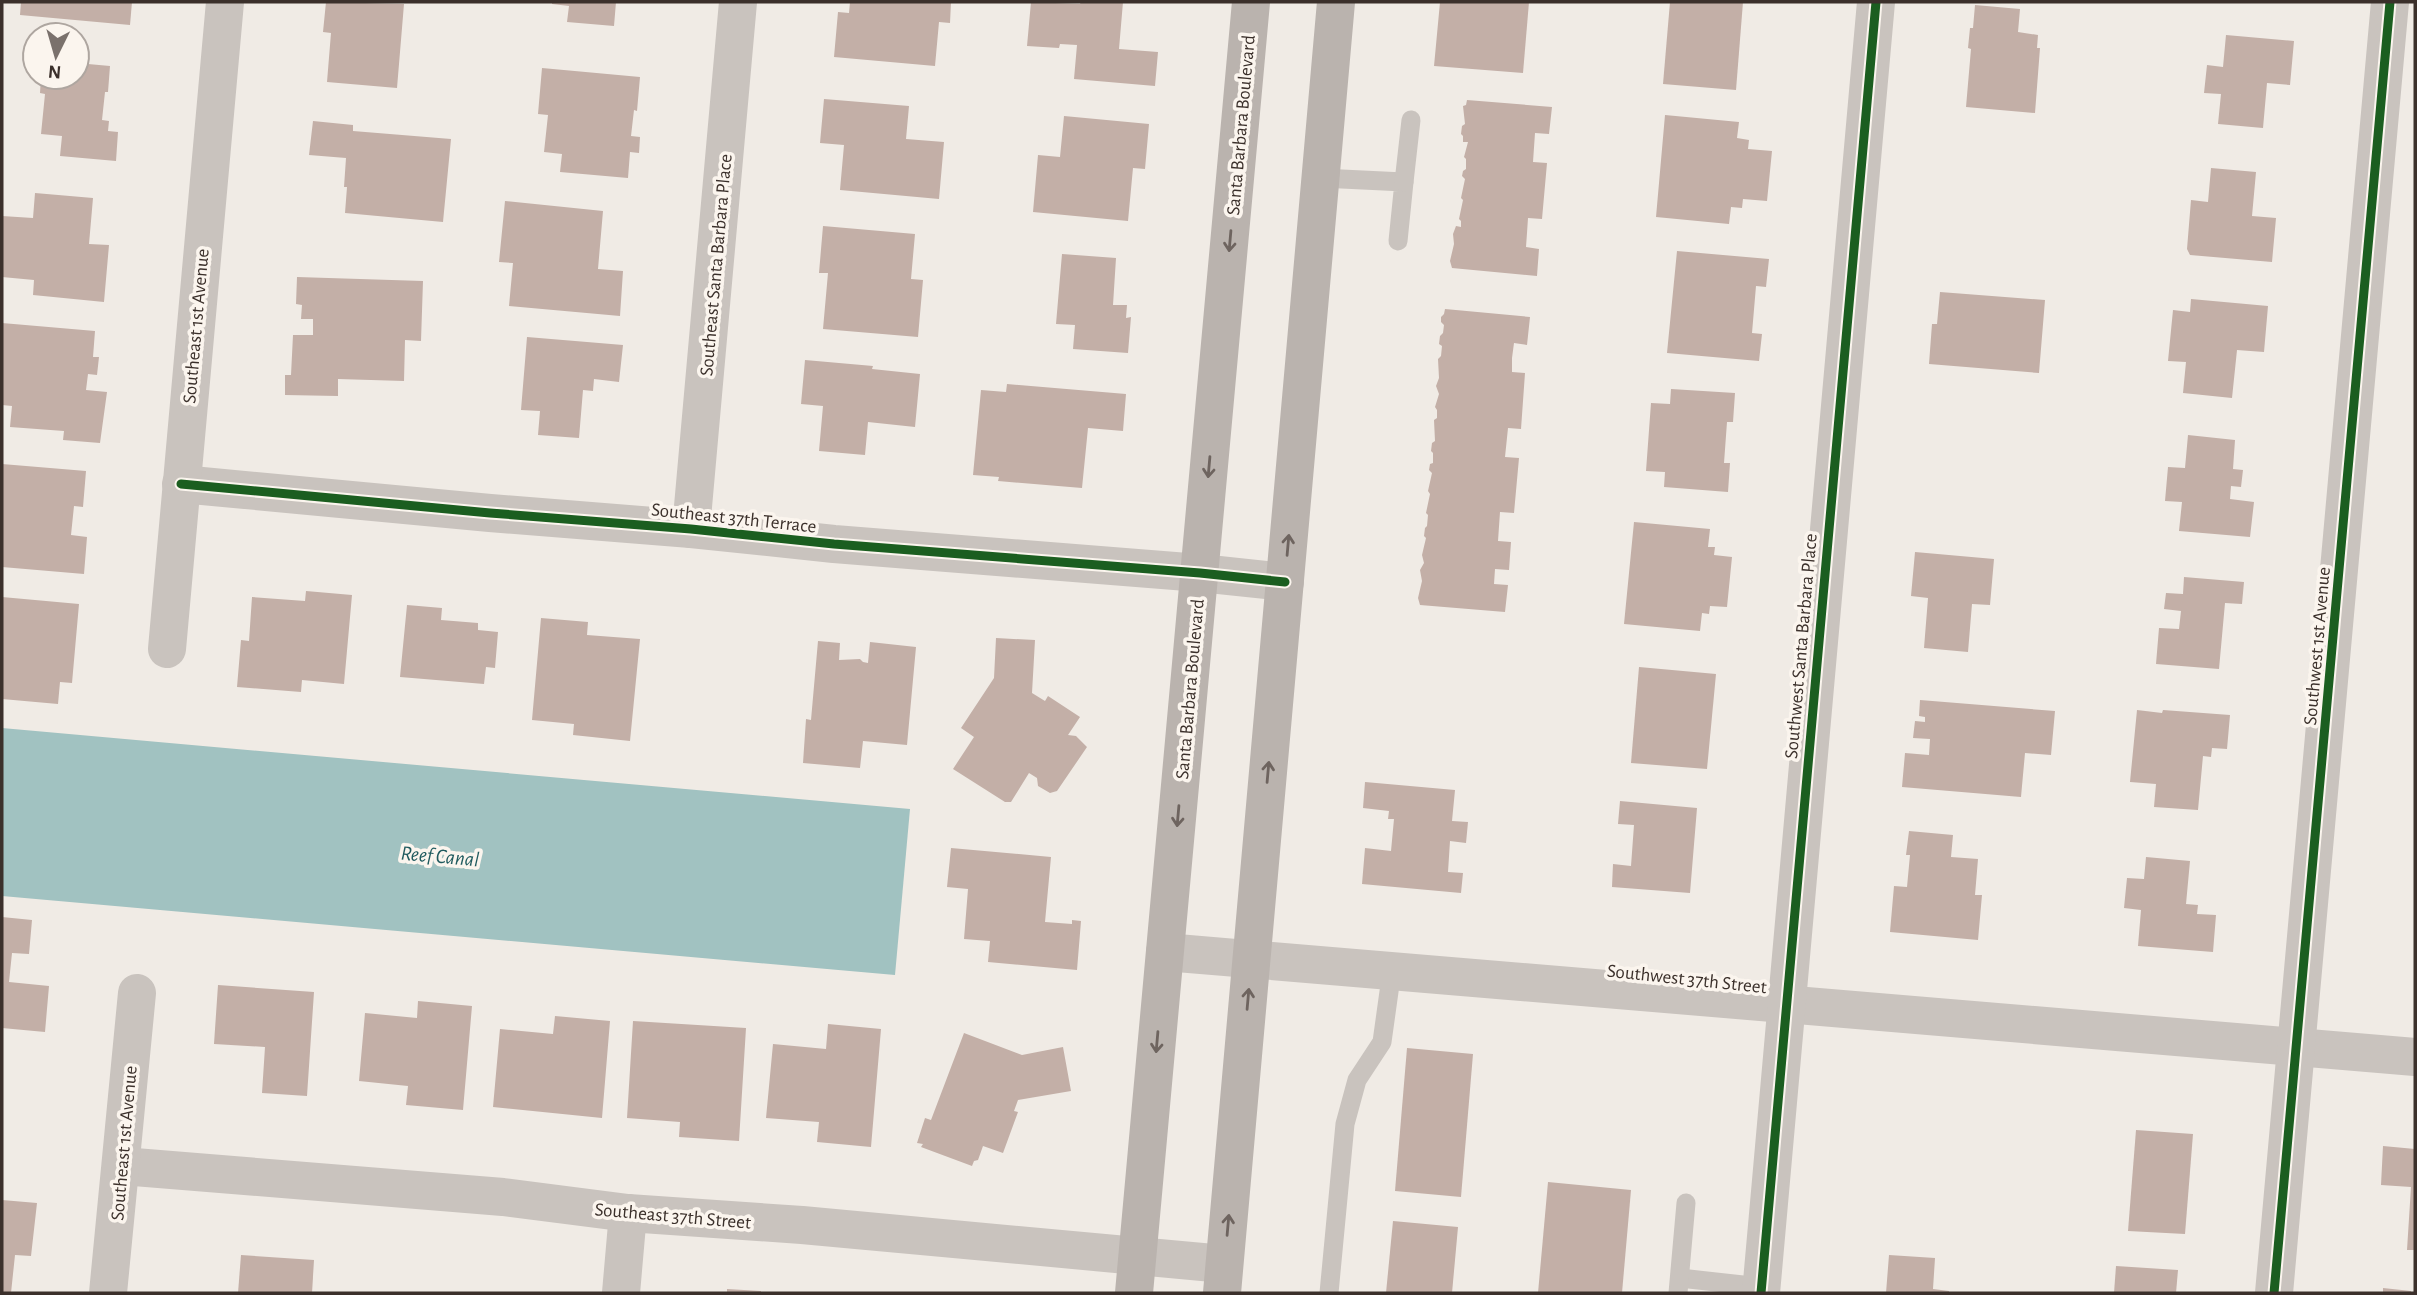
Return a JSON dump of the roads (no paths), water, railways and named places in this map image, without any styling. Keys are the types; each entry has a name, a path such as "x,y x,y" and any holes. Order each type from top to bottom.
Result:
{"main road":[{"name":"Santa Barbara Boulevard","path":"1135,1275 1251,2"},
{"path":"1223,1278 1336,2"}],"street":[{"name":"Southeast 1st Avenue","path":"167,649 225,2"},
{"name":"Southeast Santa Barbara Place","path":"691,529 738,2"},
{"name":"Southwest Santa Barbara Place","path":"1761,1290 1876,2"},
{"name":"Southwest 1st Avenue","path":"2274,1293 2390,2"},
{"name":"Southeast 37th Terrace","path":"181,484 1285,582"},
{"name":"Southwest 37th Street","path":"1165,952 2415,1057"},
{"name":"Southeast 1st Avenue","path":"108,1293 137,993"},
{"name":"Southeast 37th Street","path":"122,1166 503,1197 628,1213 802,1225 1135,1275 1223,1278"},
{"path":"621,1293 628,1213"}],"lane":[{"path":"1398,241 1410,120"},
{"path":"1321,178 1404,182"},
{"path":"1329,1293 1345,1124 1357,1080 1382,1042 1392,970"},
{"path":"1686,1202 1679,1286 1761,1290"}],"water":[{"name":"Reef Canal","path":"2,728 910,809 895,975 2,896"}]}
